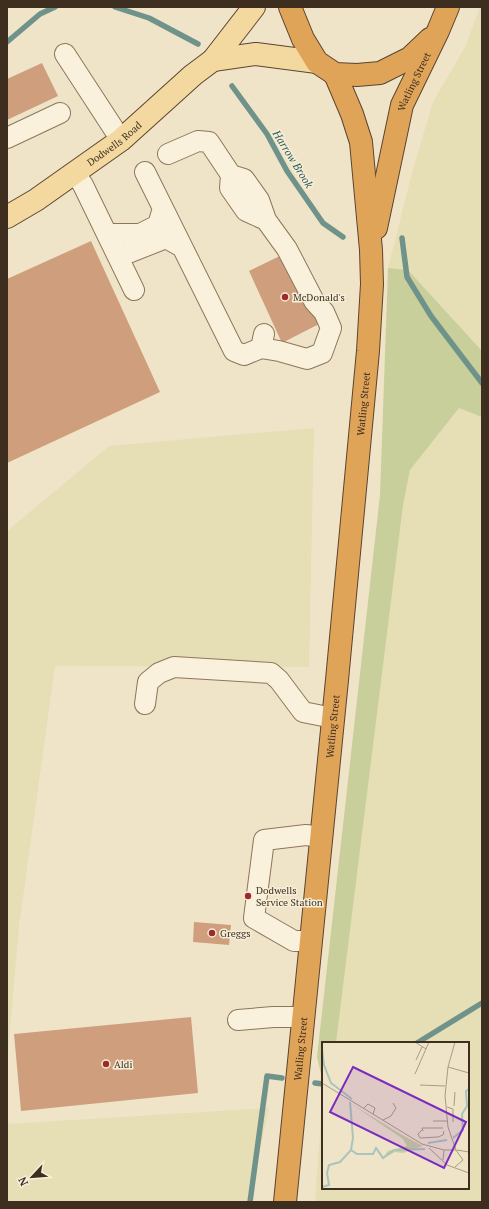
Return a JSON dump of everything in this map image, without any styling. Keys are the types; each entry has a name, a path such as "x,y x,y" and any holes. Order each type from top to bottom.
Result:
{"highway":[{"path":"290,7 303,39 317,62 335,74 357,75 380,73 410,58 438,32"},
{"name":"Watling Street","path":"371,250 402,105 438,32 448,7"},
{"name":"Watling Street","path":"285,1202 368,351 372,284 371,250 361,142 352,114 335,74"}],"main road":[{"name":"Dodwells Road","path":"7,217 36,200 121,140 193,75 213,60 254,7"},
{"name":"Dodwells Road","path":"213,60 256,54 317,62"}],"lane":[{"path":"65,54 121,140"},
{"path":"7,138 60,113"},
{"path":"145,172 234,351 244,355 262,341 279,351 308,359 322,353 331,328 324,312 314,301 287,249 266,220 259,200 244,179 231,175 209,142 198,140 168,154"},
{"path":"75,172 83,185 134,290"},
{"path":"107,234 140,234 158,225 163,208"},
{"path":"118,257 166,238 182,247"},
{"path":"145,704 148,682 159,672 174,667 270,673 279,680 303,712 333,718"},
{"path":"311,941 294,941 254,918 264,840 306,835 321,837"},
{"path":"238,1020 272,1017 304,1017"}],"shaded area":[{"path":"480,7 482,7 482,351 408,270 388,268 413,169 433,102 465,47"},
{"path":"459,408 482,417 482,1202 315,1202 322,1102 322,1189 469,1189 469,1042 336,1042 403,505 410,470"},
{"path":"314,428 309,667 55,666 19,926 7,1066 7,531 109,446"},
{"path":"269,1108 249,1202 7,1202 7,1124"}],"green space":[{"path":"388,268 408,270 482,351 482,417 459,408 410,470 403,505 336,1042 322,1042 322,1078 317,1057 380,495"}],"building":[{"path":"42,63 58,96 7,120 7,79"},
{"path":"91,241 160,392 7,463 7,279"},
{"name":"McDonald's","path":"286,253 321,323 282,343 249,271"},
{"name":"Greggs","path":"194,922 231,925 229,945 193,942"},
{"name":"Aldi","path":"191,1017 198,1093 21,1111 14,1034"}],"waterway":[{"name":"Harrow Brook","path":"7,42 40,14 55,7"},
{"name":"Harrow Brook","path":"115,7 149,18 198,44"},
{"name":"Harrow Brook","path":"232,86 267,134 287,171 323,223 343,237"},
{"name":"Harrow Brook","path":"402,238 407,277 431,316 482,383"},
{"path":"419,1042 482,1003"},
{"path":"250,1202 267,1076 282,1078"},
{"path":"315,1083 322,1084"}],"place":[{"name":"McDonald's","path":"285,297"},
{"name":"Dodwells Service Station","path":"248,896"},
{"name":"Greggs","path":"212,933"},
{"name":"Aldi","path":"106,1064"}]}
